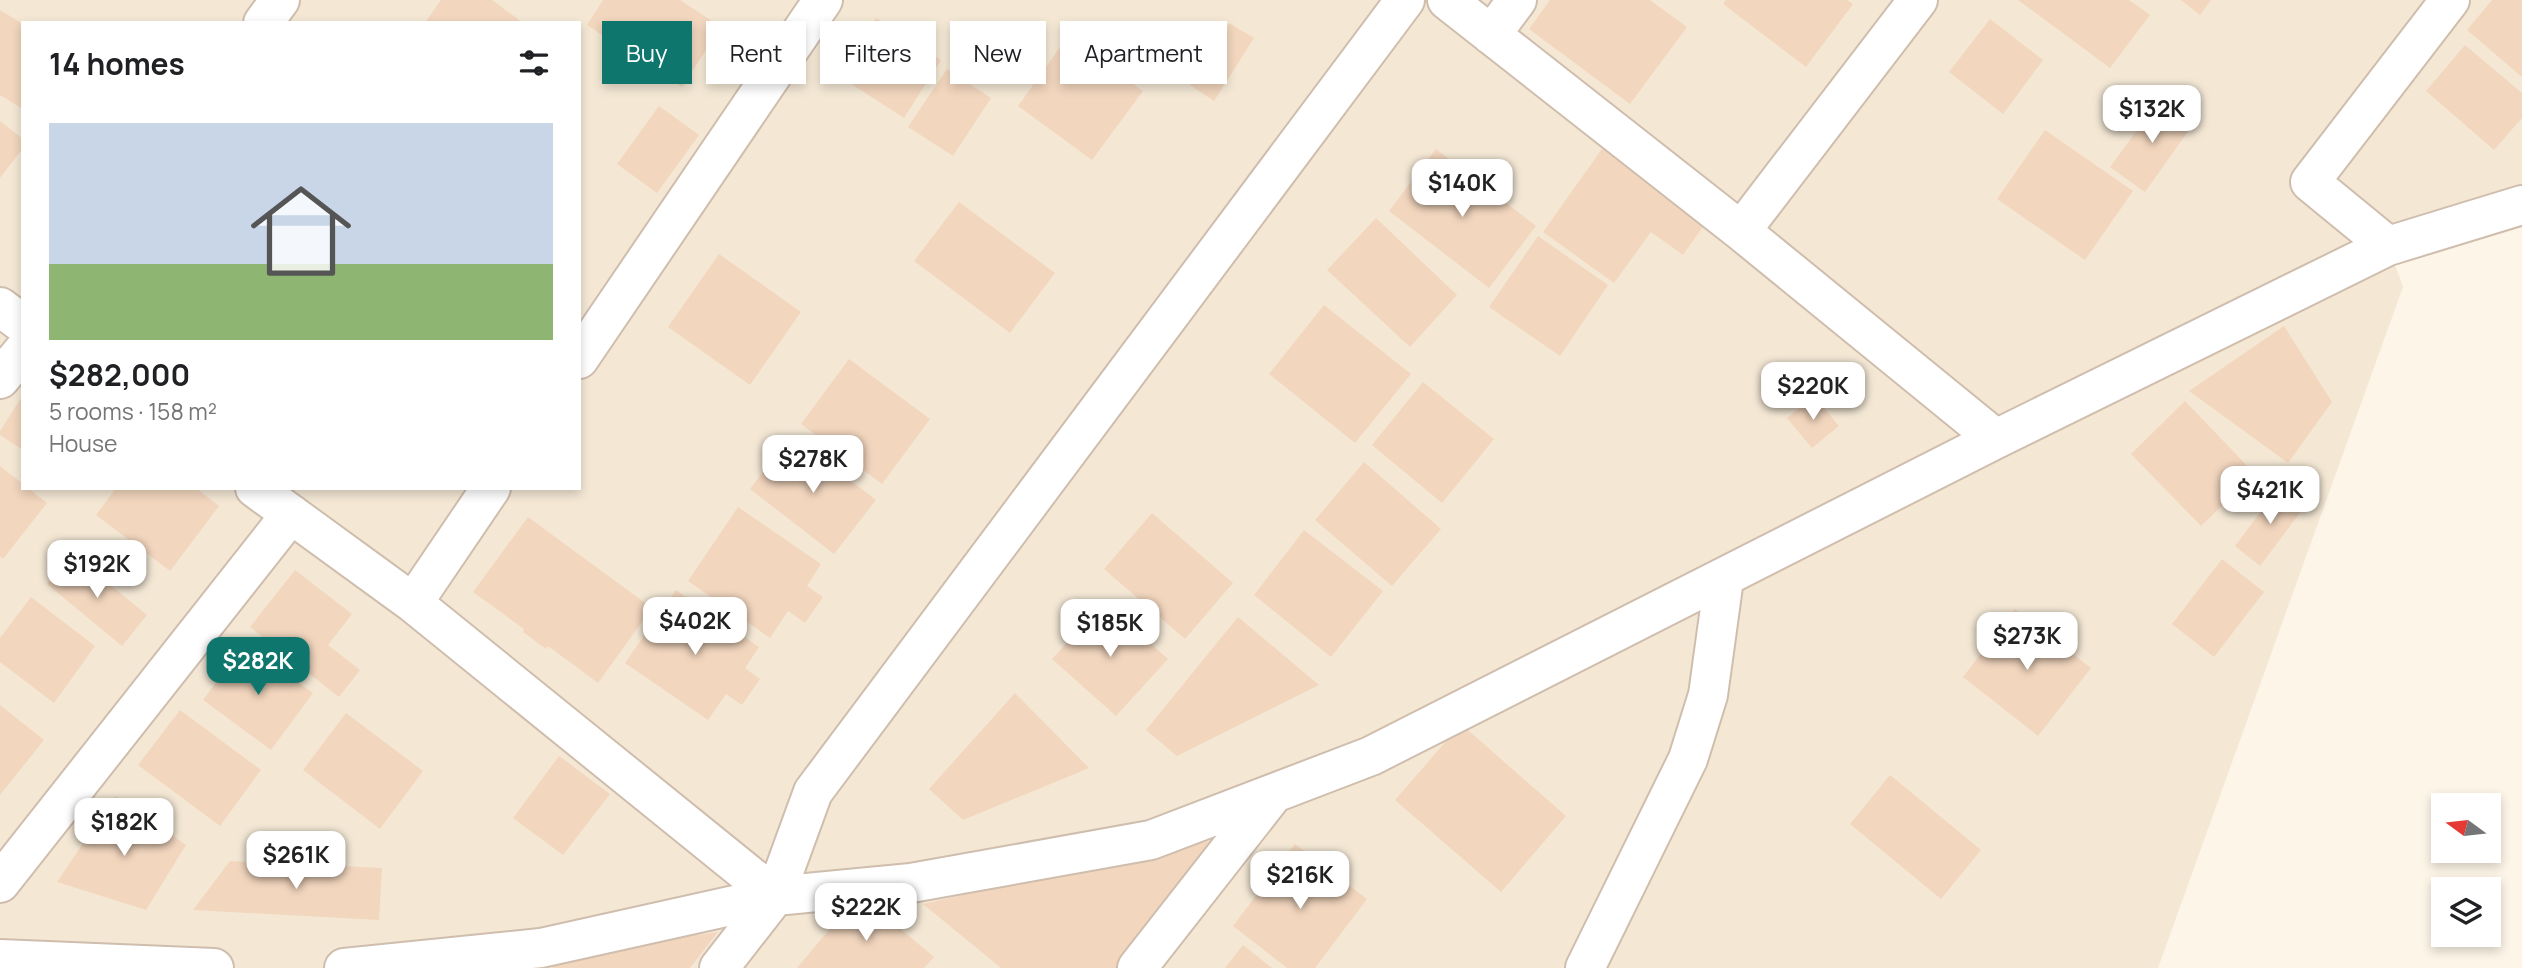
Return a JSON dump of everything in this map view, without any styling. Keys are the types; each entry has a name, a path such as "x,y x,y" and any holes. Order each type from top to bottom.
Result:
{"street":[{"path":"264,21 280,0"},
{"path":"581,356 823,0"},
{"path":"719,968 775,896 813,792 1405,0"},
{"path":"1447,0 1741,232 1996,439"},
{"path":"1491,35 1517,0"},
{"path":"1741,232 1918,0"},
{"path":"2388,246 2310,182 2450,0"},
{"path":"344,968 541,948 775,896 911,883 1151,840 1371,757 1996,439 2388,246 2522,205"},
{"path":"0,307 21,323"},
{"path":"0,379 21,353"},
{"path":"258,490 413,603 775,896"},
{"path":"413,603 490,490"},
{"path":"0,883 291,514"},
{"path":"1585,968 1688,759 1708,695 1724,579"},
{"path":"1138,968 1274,793"},
{"path":"0,959 214,968"}],"shaded area":[{"path":"0,0 2522,0 2522,205 2388,246 2403,287 2158,968 0,968"}],"building":[{"path":"441,0 492,0 520,21 426,21"},
{"path":"603,0 680,0 712,21 706,21 706,50 692,72 692,21 602,21 602,35 587,25"},
{"path":"1550,0 1650,0 1687,27 1630,104 1529,29"},
{"path":"1726,0 1847,0 1853,4 1806,67 1723,4"},
{"path":"2018,0 2129,0 2150,15 2110,68"},
{"path":"2181,0 2211,0 2200,15"},
{"path":"2492,0 2522,0 2522,77 2467,30"},
{"path":"0,10 21,23 21,108 0,95"},
{"path":"1990,19 2043,60 2003,114 1949,72"},
{"path":"1229,23 1254,38 1227,81"},
{"path":"2465,45 2522,93 2522,118 2494,150 2426,91"},
{"path":"1060,47 1060,84 1133,84 1143,91 1092,160 1018,106 1034,84 1046,84 1046,67"},
{"path":"947,69 950,71 950,84 970,84 991,98 953,156 908,127"},
{"path":"851,84 926,84 904,118"},
{"path":"1191,84 1225,84 1214,101"},
{"path":"2160,99 2194,123 2145,192 2110,167"},
{"path":"659,106 699,135 657,193 617,164"},
{"path":"0,121 21,137 21,151 0,178"},
{"path":"2045,130 2133,191 2085,260 1997,199"},
{"path":"1604,146 1707,221 1683,255 1651,232 1614,283 1543,232"},
{"path":"1436,149 1536,226 1489,288 1389,211"},
{"path":"959,202 1055,273 1010,333 914,261"},
{"path":"1376,218 1457,295 1410,347 1327,270"},
{"path":"1538,236 1608,285 1560,356 1489,307"},
{"path":"719,254 801,312 750,385 668,327"},
{"path":"1324,305 1411,374 1355,443 1269,374"},
{"path":"2284,326 2332,402 2288,463 2189,391"},
{"path":"849,359 930,419 882,484 801,424"},
{"path":"1423,382 1494,439 1442,503 1372,445"},
{"path":"1814,396 1839,426 1812,448 1787,418"},
{"path":"21,398 21,449 0,435"},
{"path":"2185,401 2255,474 2201,526 2131,454"},
{"path":"791,435 876,500 834,554 750,489"},
{"path":"1364,462 1441,529 1392,586 1315,520"},
{"path":"0,466 21,482 21,490 31,490 47,503 3,559 0,556"},
{"path":"2280,486 2305,506 2260,566 2235,546"},
{"path":"115,490 199,490 219,506 170,571 96,515"},
{"path":"738,507 821,564 807,586 823,597 805,623 788,611 770,638 688,581"},
{"path":"1152,513 1233,583 1185,639 1104,569"},
{"path":"528,517 652,608 598,683 548,646 546,649 523,632 524,629 473,592"},
{"path":"1304,530 1383,591 1331,657 1254,595"},
{"path":"71,553 147,615 122,646 47,584"},
{"path":"2222,559 2264,592 2214,657 2172,624"},
{"path":"295,570 352,614 328,645 360,670 339,697 250,627"},
{"path":"676,590 759,647 745,668 760,679 742,705 726,694 708,720 625,663"},
{"path":"31,597 95,646 54,703 0,662 0,638"},
{"path":"1104,602 1168,659 1116,716 1052,659"},
{"path":"2015,609 2091,668 2038,736 1963,677"},
{"path":"1238,617 1319,685 1177,756 1146,730"},
{"path":"244,644 313,693 271,750 203,700"},
{"path":"1015,693 1089,768 963,820 929,789"},
{"path":"0,705 44,740 0,795"},
{"path":"180,710 261,770 220,826 138,765"},
{"path":"346,713 423,771 380,829 303,770"},
{"path":"1461,724 1566,816 1501,892 1395,800"},
{"path":"559,756 610,794 563,855 513,818"},
{"path":"1890,775 1981,850 1941,899 1850,824"},
{"path":"115,796 186,845 146,910 57,882"},
{"path":"1213,840 1116,968 1001,968 923,904"},
{"path":"1295,844 1367,899 1315,968 1287,968 1233,926"},
{"path":"230,861 382,868 379,920 193,910"},
{"path":"859,894 934,957 924,968 797,968"},
{"path":"718,932 690,968 553,968 539,957"},
{"path":"1243,945 1272,968 1225,968"}]}
